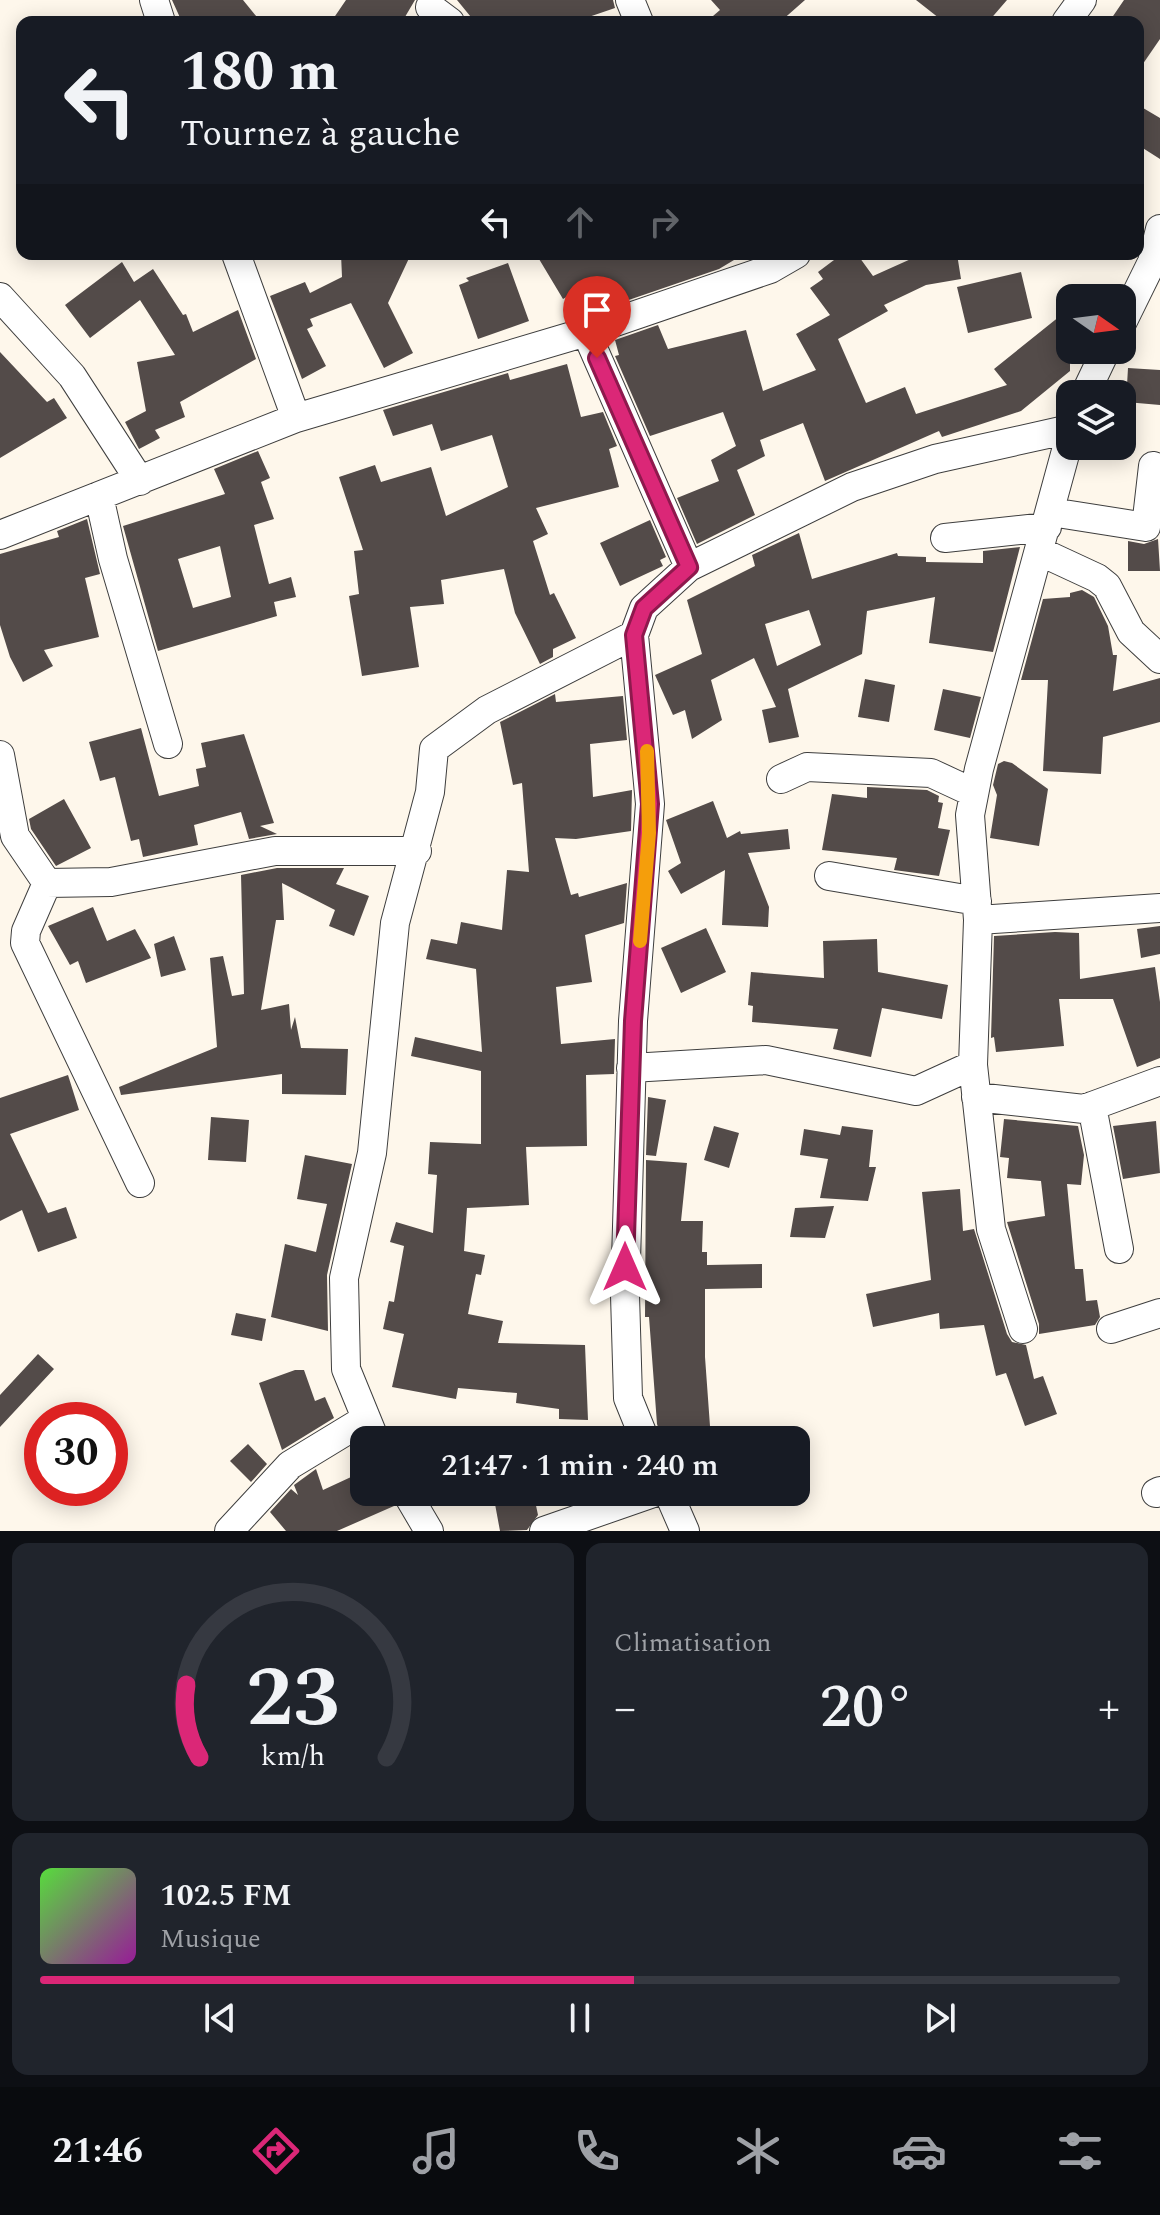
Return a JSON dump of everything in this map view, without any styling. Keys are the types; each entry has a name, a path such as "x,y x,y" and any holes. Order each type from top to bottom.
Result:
{"street":[{"path":"1136,295 1152,262 1160,229"},
{"path":"238,260 296,418"},
{"path":"0,535 296,418 586,332 770,269 786,260"},
{"path":"0,297 72,376 140,481"},
{"path":"586,332 689,567"},
{"path":"639,1426 628,1398 625,1211 631,1068 650,804 634,635 644,608 689,567 852,487 894,471 1056,432"},
{"path":"1023,1329 991,1229 976,1097 973,1065 977,910 970,815 1064,460"},
{"path":"945,538 1046,530 1146,527 1153,466 1160,468"},
{"path":"99,496 113,559 168,744"},
{"path":"1046,530 1107,586 1131,632 1160,659"},
{"path":"368,1426 346,1369 344,1278 372,1153 395,923 417,851 430,792 434,749 487,710 634,635"},
{"path":"0,755 15,836 47,883"},
{"path":"781,779 807,767 931,773 974,793"},
{"path":"47,883 111,882 275,851 417,851"},
{"path":"829,876 977,910 1160,908"},
{"path":"47,883 13,936 25,943 140,1183"},
{"path":"631,1068 766,1060 916,1091 973,1065"},
{"path":"976,1097 1084,1109 1160,1081"},
{"path":"1092,1106 1119,1249"},
{"path":"1111,1329 1160,1313"},
{"path":"229,1531 290,1465 350,1439"},
{"path":"414,1506 429,1531"},
{"path":"544,1531 616,1506"},
{"path":"674,1506 685,1531"}],"building":[{"path":"172,0 243,0 256,16 179,16"},
{"path":"346,0 415,0 406,16 335,16"},
{"path":"457,0 613,0 615,8 592,16 470,16"},
{"path":"711,0 805,0 787,16 713,16 720,10"},
{"path":"916,0 1007,0 993,16 936,16"},
{"path":"1124,0 1160,0 1160,39 1144,62 1144,16 1113,16"},
{"path":"1144,109 1160,118 1160,159 1144,149"},
{"path":"341,260 408,260 388,303 413,353 384,368 351,303 310,319 313,326 307,329 326,366 302,379 270,296 305,282 310,293 342,277"},
{"path":"540,260 734,260 719,269 617,304 611,284 596,290 592,282 563,299"},
{"path":"834,260 861,260 873,276 909,260 958,260 961,279 926,285 884,305 888,311 838,339 866,403 905,387 916,414 1007,385 994,369 1056,319 1056,364 1070,364 1070,371 1021,411 942,437 939,431 825,481 803,423 760,440 765,456 737,470 755,515 697,544 677,498 719,481 711,460 736,446 723,412 650,436 615,356 619,355 615,340 658,325 668,349 746,330 763,391 816,370 796,334 830,315 810,288 823,279 818,272"},
{"path":"122,262 134,282 153,269 183,315 186,314 193,332 238,310 256,359 180,402 185,417 155,430 160,438 139,449 125,422 146,411 137,362 175,355 140,300 90,338 65,305"},
{"path":"508,263 529,321 478,339 459,285 469,281 466,278"},
{"path":"1021,272 1032,318 968,333 957,287"},
{"path":"0,352 47,402 54,398 67,418 0,458"},
{"path":"567,364 581,417 603,412 617,446 609,449 619,487 536,508 548,534 533,541 550,595 554,593 576,638 553,649 553,657 540,664 515,613 504,569 441,580 444,604 410,607 419,667 362,676 349,596 359,594 354,551 363,550 339,477 375,465 381,482 431,467 446,516 508,487 492,435 441,451 432,424 393,436 383,410 508,373 510,380"},
{"path":"1128,368 1160,370 1160,405 1136,403 1136,380 1127,380"},
{"path":"258,451 270,478 261,482 274,519 254,525 269,584 291,577 296,597 274,602 277,616 158,651 123,526 225,494 214,469","holes":["220,546 231,597 193,608 178,559"]},
{"path":"87,519 100,574 85,578 99,637 44,650 53,666 23,682 10,657 0,625 0,554 59,537 57,531"},
{"path":"650,520 666,557 660,560 663,566 620,586 600,543"},
{"path":"799,533 812,579 897,553 898,556 926,557 926,562 983,563 983,551 1020,547 993,652 929,643 935,597 867,611 862,654 788,689 799,737 769,743 762,710 776,707 754,658 711,680 722,720 692,739 685,710 673,715 655,675 702,654 687,600 755,566 752,555","holes":["809,610 821,645 777,666 765,624"]},
{"path":"1158,539 1160,571 1128,571 1128,541 1144,544"},
{"path":"1082,590 1094,597 1108,626 1113,655 1117,655 1113,691 1160,678 1160,722 1103,737 1101,774 1043,771 1048,680 1021,680 1043,599 1070,597 1070,593"},
{"path":"865,679 895,685 889,722 858,717"},
{"path":"943,689 981,697 970,738 934,730"},
{"path":"555,694 556,702 623,696 627,740 590,744 593,797 632,790 631,831 576,839 555,838 571,895 578,893 579,897 627,883 624,923 585,935 592,982 556,987 561,1044 615,1039 614,1074 586,1075 587,1146 526,1147 529,1205 467,1208 464,1251 485,1255 481,1275 476,1274 468,1314 503,1321 498,1343 585,1345 588,1420 559,1419 559,1409 516,1403 517,1393 458,1388 456,1399 392,1387 404,1334 383,1329 389,1301 394,1302 404,1246 390,1242 396,1222 433,1233 437,1175 428,1174 430,1142 481,1144 481,1071 411,1056 415,1037 482,1052 476,969 426,959 431,939 457,944 461,922 502,930 507,870 529,872 522,783 513,785 500,722"},
{"path":"141,728 159,796 199,786 196,769 206,767 201,743 244,734 274,823 260,826 277,834 249,839 241,812 194,825 198,845 143,857 139,839 131,841 115,777 100,781 89,742"},
{"path":"1004,761 1012,763 1048,789 1039,846 990,838 997,795 993,785 998,764"},
{"path":"867,787 927,790 939,796 938,802 943,803 938,828 950,830 939,876 894,870 897,858 822,850 832,794 867,798"},
{"path":"64,799 91,848 56,866 31,829 29,819"},
{"path":"713,801 727,838 740,831 741,834 788,829 790,849 748,853 769,907 768,927 722,925 725,870 681,894 668,871 681,863 666,820"},
{"path":"277,868 344,868 336,884 369,896 354,936 329,926 335,910 282,883 284,920 276,920 261,1010 289,1004 291,1030 295,1017 301,1048 348,1049 346,1095 282,1094 282,1074 121,1095 119,1087 217,1047 210,958 223,956 232,996 244,994 241,875"},
{"path":"93,907 107,941 135,929 151,958 86,983 78,961 70,965 48,926"},
{"path":"1160,926 1160,954 1141,958 1137,929"},
{"path":"706,928 726,972 681,993 661,948"},
{"path":"1079,933 1080,979 1155,967 1160,1002 1160,1058 1137,1067 1113,999 1059,999 1064,1046 996,1052 994,1037 991,1038 994,936"},
{"path":"174,936 186,970 161,977 154,944"},
{"path":"877,939 878,972 948,985 942,1019 882,1008 871,1057 833,1049 838,1029 752,1022 753,1006 748,1005 751,972 824,978 823,941"},
{"path":"68,1075 79,1110 10,1134 48,1213 66,1207 77,1238 38,1252 22,1210 0,1221 0,1098"},
{"path":"648,1097 666,1100 656,1156 646,1155"},
{"path":"211,1117 249,1120 246,1162 208,1160"},
{"path":"1004,1119 1078,1126 1084,1155 1081,1185 1067,1184 1075,1269 1083,1269 1086,1301 1097,1300 1100,1317 1095,1325 1039,1334 1039,1324 1007,1222 1045,1216 1041,1181 1007,1178 1009,1158 1000,1157"},
{"path":"1156,1121 1160,1173 1123,1179 1113,1126"},
{"path":"714,1126 739,1133 729,1168 704,1160"},
{"path":"842,1126 873,1130 869,1167 876,1167 868,1201 820,1198 828,1159 800,1155 804,1129 840,1135"},
{"path":"305,1155 352,1164 327,1275 328,1331 271,1317 285,1244 316,1252 327,1204 297,1199"},
{"path":"646,1160 687,1163 681,1221 703,1221 702,1252 707,1252 707,1265 762,1264 762,1288 705,1289 705,1357 710,1426 658,1426 649,1317 645,1317"},
{"path":"960,1189 963,1231 974,1229 1007,1334 1012,1342 1026,1345 1034,1379 1043,1376 1057,1414 1025,1426 1006,1373 996,1376 984,1325 940,1329 939,1313 873,1327 866,1294 931,1280 922,1192"},
{"path":"834,1206 825,1238 790,1237 795,1208"},
{"path":"236,1313 266,1319 262,1341 231,1335"},
{"path":"38,1354 54,1369 0,1427 0,1395"},
{"path":"295,1370 304,1370 315,1401 325,1397 334,1418 282,1450 259,1383"},
{"path":"248,1444 267,1464 251,1482 230,1461"},
{"path":"316,1469 323,1490 350,1477 350,1506 394,1506 337,1531 286,1531 270,1512 291,1489 298,1495 294,1485"},
{"path":"495,1506 536,1506 538,1515 527,1530 500,1531"}],"slow traffic":[{"path":"640,941 648,861 650,804 647,751"}],"route":[{"path":"597,358 689,567 639,614 634,635 650,804 648,861 633,1021 626,1155 625,1267"}]}
